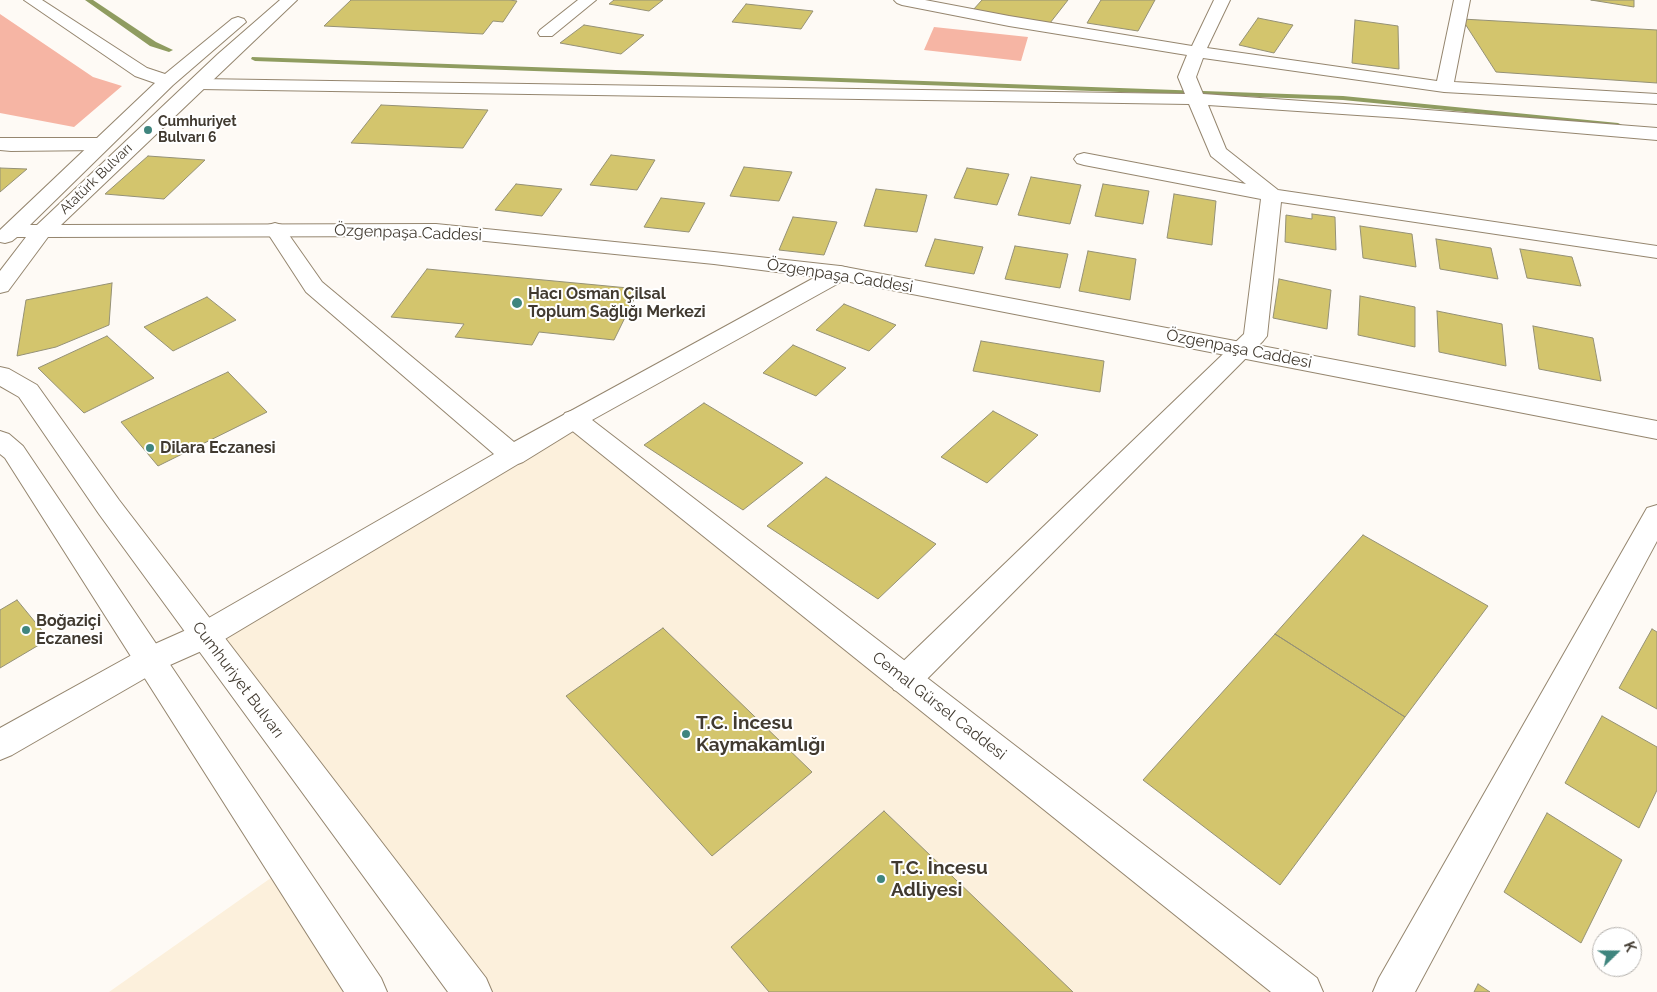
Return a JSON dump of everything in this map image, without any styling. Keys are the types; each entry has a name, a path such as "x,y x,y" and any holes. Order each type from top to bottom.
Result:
{"street":[{"path":"32,0 141,72 167,82"},
{"name":"Atatürk Bulvarı","path":"0,286 43,230 199,84 224,58 289,0"},
{"path":"546,33 588,0"},
{"path":"902,0 1009,21 1197,52 1444,87 1657,99"},
{"path":"1222,0 1197,52 1192,88 1218,152 1272,195"},
{"path":"1444,87 1462,0"},
{"name":"Atatürk Bulvarı","path":"6,236 100,144 167,82 256,6"},
{"path":"199,84 1192,88 1392,112 1657,134"},
{"path":"0,144 11,146 100,144"},
{"path":"1084,159 1272,195 1656,256"},
{"path":"905,680 1255,336 1272,195"},
{"name":"Özgenpaşa Caddesi","path":"6,236 43,230 436,230 714,258 840,273 1657,430"},
{"path":"275,230 314,287 514,456"},
{"path":"0,745 150,660 204,636 514,456 574,419 840,273"},
{"name":"Cumhuriyet Bulvarı","path":"0,375 28,391 109,507 204,636 472,992"},
{"name":"Cemal Gürsel Caddesi","path":"574,419 1303,992"},
{"path":"0,440 14,452 368,992"},
{"path":"1393,992 1657,515"}],"shaded area":[{"path":"0,14 93,77 122,86 74,127 0,113"},
{"path":"934,27 1028,37 1021,61 924,50"},
{"path":"574,419 1303,992 472,992 204,636"},
{"path":"285,868 367,992 109,992"}],"building":[{"path":"351,0 517,1 503,22 493,21 483,34 324,26"},
{"path":"614,0 663,0 649,11 609,4"},
{"path":"982,0 1068,0 1050,23 973,10"},
{"path":"1101,0 1155,0 1138,31 1087,23"},
{"path":"1591,0 1634,0 1634,7"},
{"path":"746,4 813,11 801,29 732,22"},
{"path":"1258,18 1293,25 1274,53 1239,45"},
{"path":"1462,19 1657,30 1657,83 1496,72"},
{"path":"1355,20 1398,26 1399,69 1352,63"},
{"path":"584,25 644,35 621,54 560,43"},
{"path":"381,105 488,110 463,148 351,143"},
{"path":"611,155 655,160 637,190 590,185"},
{"path":"148,156 205,160 164,199 105,194"},
{"path":"744,167 792,172 779,201 730,196"},
{"path":"0,168 27,169 0,192"},
{"path":"967,168 1009,174 997,205 954,198"},
{"path":"1031,177 1081,185 1070,224 1018,215"},
{"path":"516,184 562,189 542,216 495,210"},
{"path":"1103,184 1149,191 1143,224 1095,216"},
{"path":"876,189 927,195 917,232 864,226"},
{"path":"1174,194 1216,201 1212,245 1167,238"},
{"path":"661,198 705,203 689,232 644,227"},
{"path":"1312,214 1335,217 1336,250 1285,242 1286,215 1312,219"},
{"path":"793,217 837,222 824,255 779,250"},
{"path":"1360,226 1412,234 1416,267 1363,258"},
{"path":"935,239 983,247 974,274 925,266"},
{"path":"1436,239 1491,248 1498,279 1440,269"},
{"path":"1015,246 1068,254 1060,288 1005,279"},
{"path":"1520,249 1572,257 1581,286 1527,278"},
{"path":"1088,251 1136,259 1130,300 1079,291"},
{"name":"Hacı Osman Çilsal Toplum Sağlığı Merkezi","path":"427,269 639,289 614,340 539,332 532,345 455,337 464,324 391,317"},
{"path":"1279,279 1331,290 1327,329 1273,318"},
{"path":"112,283 109,325 56,347 17,356 26,300"},
{"path":"1360,296 1415,307 1415,347 1358,335"},
{"path":"207,297 236,320 173,351 144,327"},
{"path":"844,304 896,325 869,351 816,330"},
{"path":"1437,311 1502,324 1506,366 1439,352"},
{"path":"1533,326 1593,338 1601,381 1539,369"},
{"path":"107,336 154,378 84,413 38,368"},
{"path":"981,341 1104,361 1100,392 973,371"},
{"path":"793,345 846,368 816,396 763,373"},
{"path":"228,372 267,412 158,466 121,422"},
{"path":"704,403 803,463 743,510 644,445"},
{"path":"993,411 1038,435 987,483 941,457"},
{"path":"826,477 936,544 878,599 767,526"},
{"path":"1363,535 1488,606 1405,717 1275,634"},
{"path":"17,600 49,639 0,668 0,610"},
{"name":"T.C. İncesu Kaymakamlığı","path":"663,628 812,772 712,856 566,696"},
{"path":"1652,629 1657,632 1657,709 1619,688"},
{"path":"1275,634 1405,717 1280,885 1143,780"},
{"path":"1602,716 1657,747 1657,790 1639,828 1565,783"},
{"name":"T.C. İncesu Adliyesi","path":"884,811 1073,992 769,992 731,947"},
{"path":"1547,813 1622,860 1581,943 1504,892"},
{"path":"1478,984 1490,992 1474,992"}],"waterway":[{"path":"88,0 153,44 169,50"},
{"path":"255,59 1343,98 1618,125"}],"place":[{"name":"Cumhuriyet Bulvarı 6","path":"148,130"},
{"name":"Hacı Osman Çilsal Toplum Sağlığı Merkezi","path":"517,303"},
{"name":"Dilara Eczanesi","path":"150,448"},
{"name":"Boğaziçi Eczanesi","path":"26,630"},
{"name":"T.C. İncesu Kaymakamlığı","path":"686,734"},
{"name":"T.C. İncesu Adliyesi","path":"881,879"}]}
